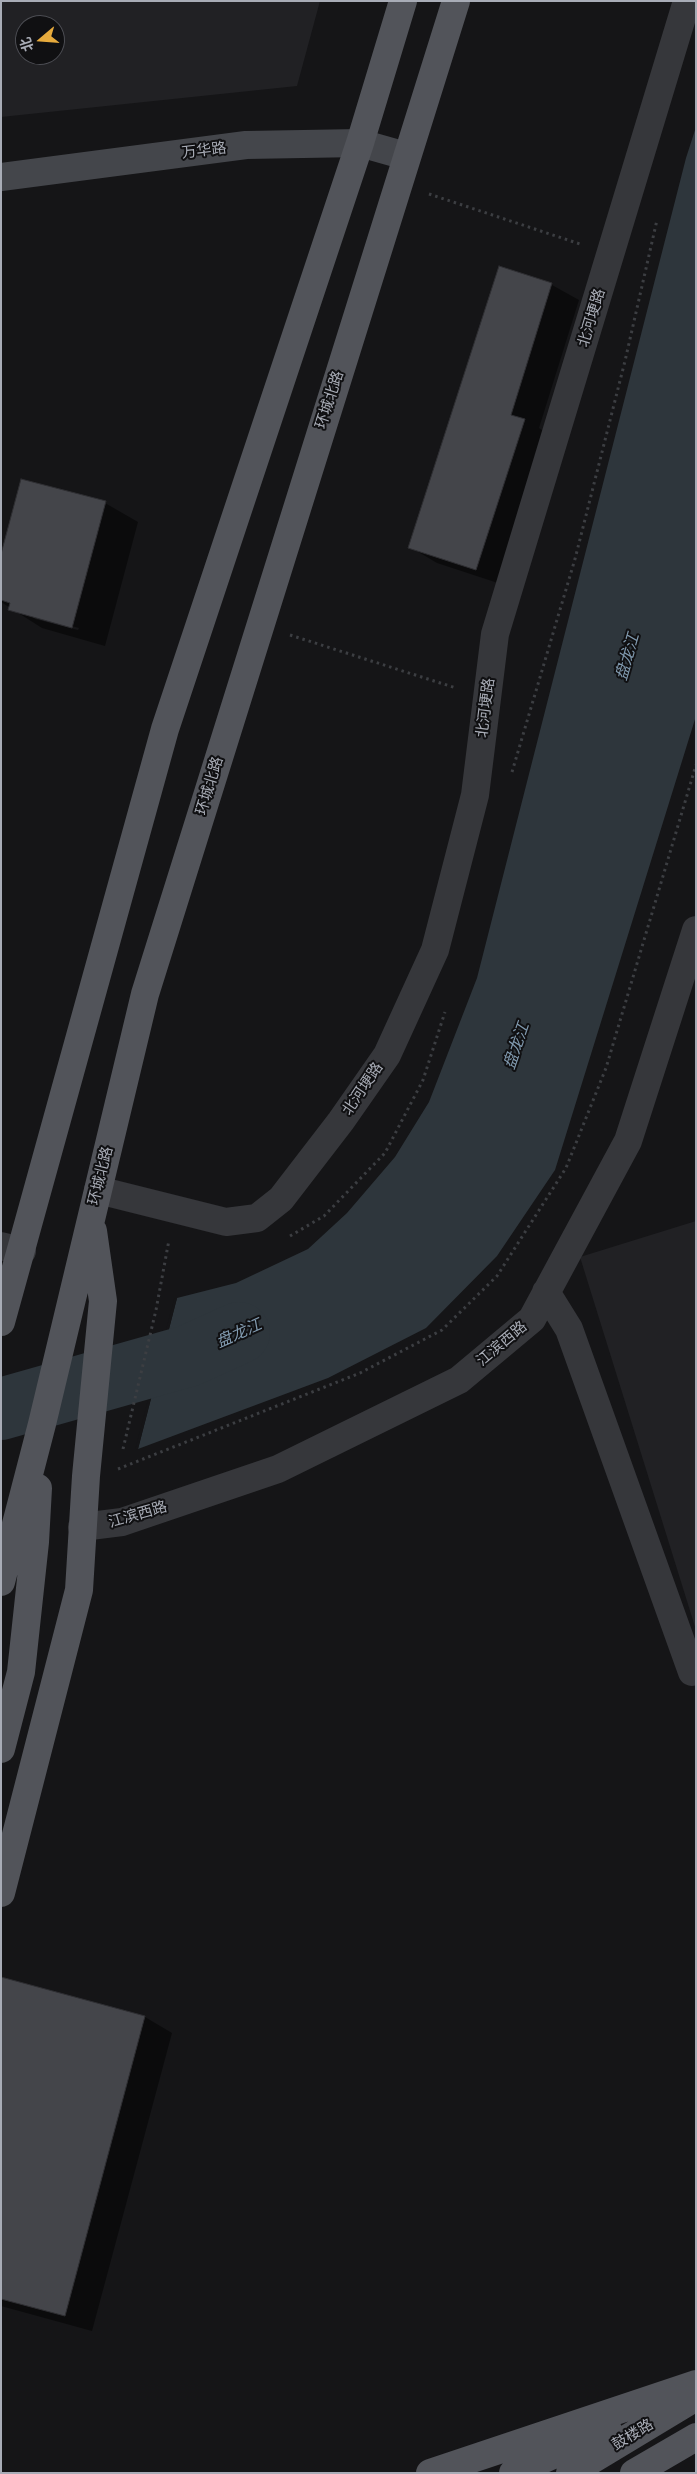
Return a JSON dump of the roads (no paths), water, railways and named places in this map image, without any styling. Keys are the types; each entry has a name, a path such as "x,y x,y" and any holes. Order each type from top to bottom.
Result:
{"main road":[{"path":"1,1322 12,1249 165,729 360,143 403,1"},
{"name":"环城北路","path":"1,1582 42,1424 145,994 258,625 456,1"},
{"path":"1,1893 79,1590 86,1476 104,1301 91,1218"},
{"path":"1,1749 20,1672 35,1542 42,1424"},
{"path":"430,2473 696,2384"},
{"path":"521,2470 696,2390"},
{"name":"鼓楼路","path":"570,2473 696,2397"},
{"path":"634,2473 696,2437"}],"street":[{"name":"北河埂路","path":"98,1190 226,1222 257,1218 281,1199 341,1121 387,1055 435,950 475,796 495,634 687,1"},
{"name":"万华路","path":"1,177 246,145 360,143 406,156"},
{"name":"江滨西路","path":"82,1527 122,1522 278,1469 459,1380 532,1319 628,1140 696,930"},
{"path":"546,1292 570,1328 692,1672 696,1671"}],"water":[{"path":"696,127 696,716 555,1170 497,1256 426,1328 328,1378 138,1449 177,1298 236,1283 308,1249 347,1213 395,1157 429,1102 477,978 686,158"}],"waterway":[{"name":"盘龙江","path":"1,1409 188,1356 239,1333"}]}
